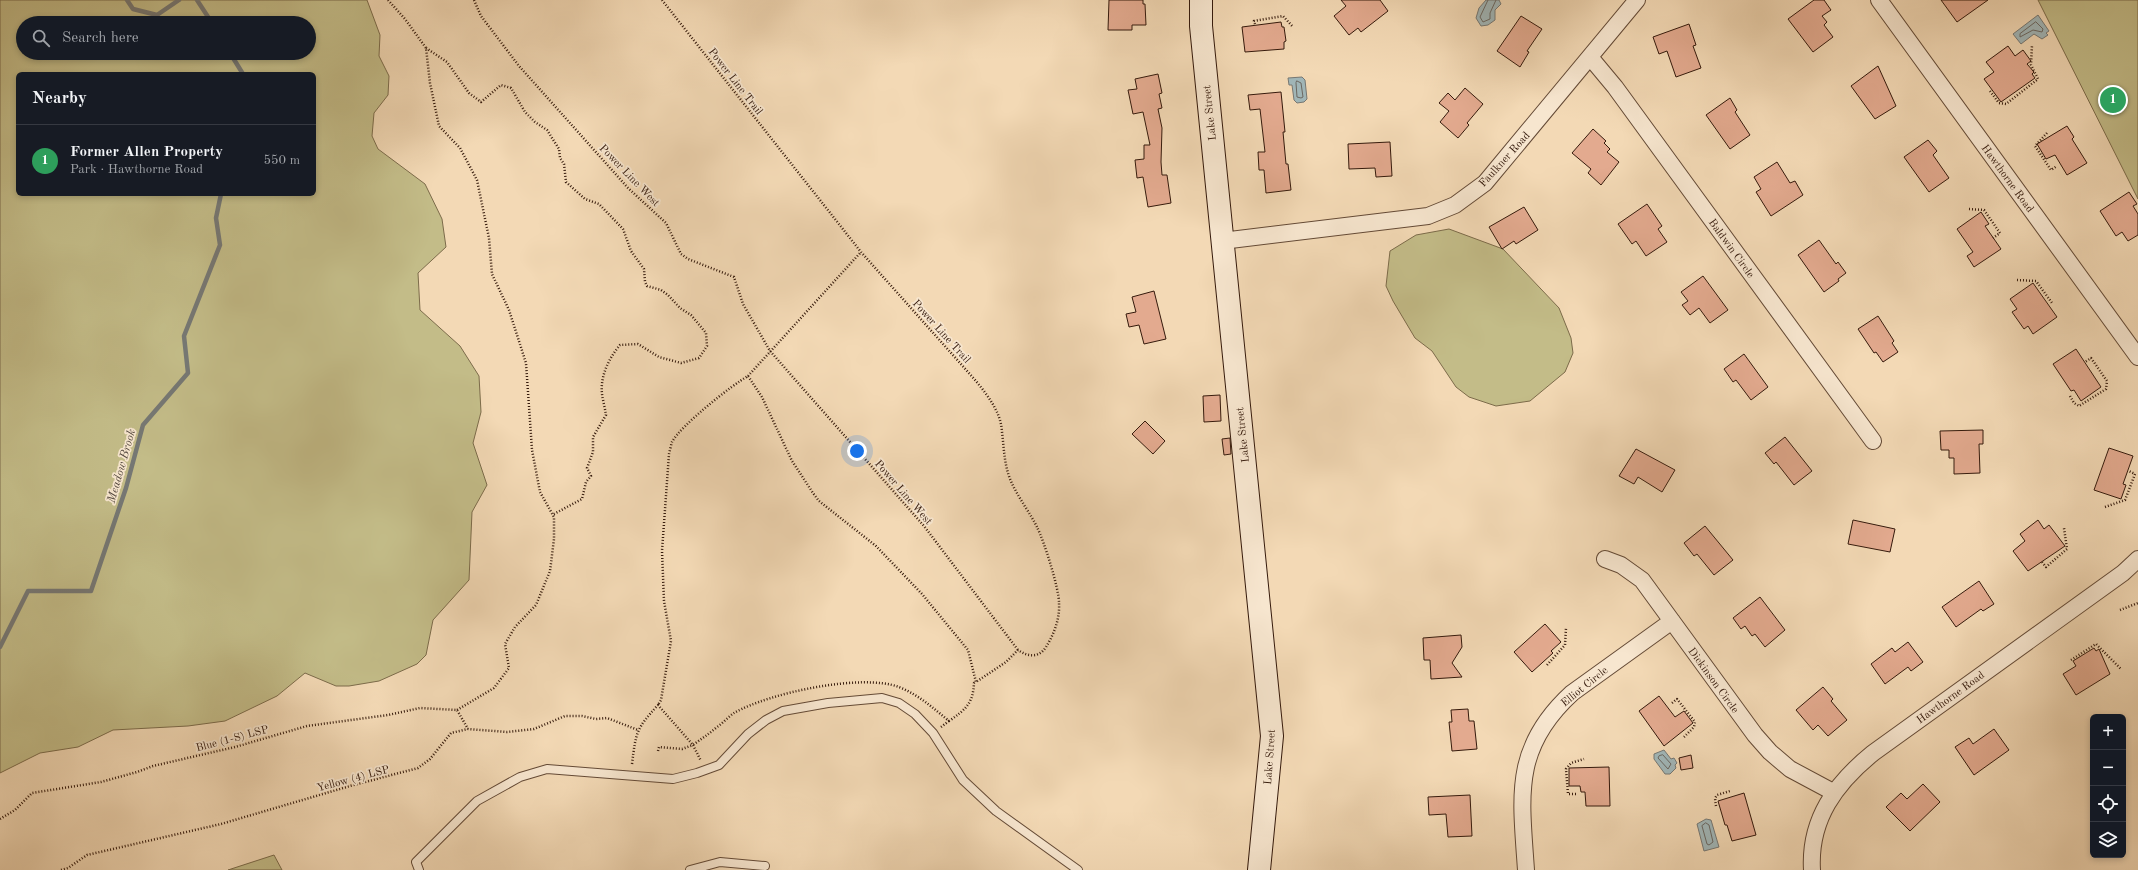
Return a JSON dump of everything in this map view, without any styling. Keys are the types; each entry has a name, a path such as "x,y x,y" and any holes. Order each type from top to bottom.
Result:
{"main road":[{"name":"Lake Street","path":"1201,0 1201,26 1272,736 1259,870"}],"street":[{"name":"Faulkner Road","path":"1222,241 1428,216 1455,205 1485,183 1637,0"},
{"name":"Hawthorne Road","path":"1879,0 2138,356"},
{"name":"Baldwin Circle","path":"1590,57 1615,87 1873,441"},
{"name":"Hawthorne Road","path":"1812,870 1815,839 1821,815 1832,792 1851,770 2123,573 2138,559"},
{"name":"Dickinson Circle","path":"1605,560 1621,564 1642,580 1739,715 1770,752 1790,769 1832,792"},
{"name":"Elliot Circle","path":"1526,870 1521,808 1522,779 1527,760 1541,730 1560,704 1572,693 1672,621"}],"lane":[{"path":"419,870 416,862 477,801 520,777 547,769 673,780 719,765 748,734 766,720 783,711 855,700 882,698 899,703 915,714 933,733 963,780 996,811 1078,870"},
{"path":"690,870 720,862 765,866"}],"path":[{"path":"388,0 405,19 426,48 447,62 469,94 482,102 501,85 511,88 525,112 535,122 547,130 559,149 560,158 564,164 566,182 585,198 599,204 623,229 631,251 644,269 644,282 647,286 661,290 668,295 680,308 691,315 706,333 707,346 699,358 681,363 659,357 638,344 620,345 612,354 606,366 602,391 606,415 593,437 593,452 587,468 591,476 586,482 582,499 552,515"},
{"name":"Power Line West","path":"474,0 481,16 519,66 628,188 666,223 681,254 688,259 734,277 743,304 770,351 924,526 1018,650"},
{"name":"Power Line Trail","path":"662,0 861,252 992,401 998,413 1003,432 1002,443 1010,480 1037,528 1046,548 1060,602 1058,620 1052,636 1043,652 1035,656 1025,655 1018,650"},
{"path":"1255,24 1254,21 1283,16 1293,27"},
{"path":"1990,91 1999,103 2003,104 2038,79 2031,65 2032,45"},
{"path":"426,48 430,82 439,126 460,148 477,180 489,238 492,274 509,310 526,363 532,450 540,492 552,515 554,539 550,571 536,605 515,626 505,644 509,668 494,688 457,710 468,729"},
{"path":"2047,133 2035,146 2051,170 2057,166"},
{"path":"1969,209 1984,210 2000,233 1993,238"},
{"path":"630,776 638,730 661,700 671,641 664,601 662,551 669,454 672,442 685,426 733,385 748,376 861,252"},
{"path":"2017,280 2036,281 2052,303"},
{"path":"2070,396 2074,403 2079,406 2106,389 2107,381 2091,358 2085,362"},
{"path":"748,376 762,397 792,461 813,493 819,501 876,546 922,594 968,650 976,682"},
{"path":"2105,507 2125,500 2135,474 2129,471"},
{"path":"2042,562 2046,567 2067,549 2064,528"},
{"path":"2120,610 2138,603"},
{"path":"1547,665 1564,649 1566,628"},
{"path":"2071,660 2096,644 2121,669"},
{"path":"658,751 659,747 682,748 693,746 732,714 761,700 780,694 849,683 884,683 906,690 930,703 949,721 965,711 972,699 974,683 994,671 1018,650"},
{"path":"1672,703 1678,699 1695,722 1694,727 1684,736"},
{"path":"658,705 693,746 706,770"},
{"name":"Blue (1-S) LSP","path":"0,820 15,810 32,793 101,782 153,766 235,747 307,726 388,715 420,708 457,710"},
{"name":"Yellow (4) LSP","path":"61,870 68,868 87,856 183,831 221,824 350,786 418,768 430,759 451,733 468,729 507,732 534,729 565,716 582,716 596,719 608,718 638,730"},
{"path":"1576,794 1568,794 1566,769 1571,763 1584,759"},
{"path":"1716,806 1714,798 1717,795 1730,791"}],"shaded area":[{"path":"0,0 367,0 380,35 379,56 389,76 388,95 374,113 372,136 378,149 425,184 442,219 446,247 418,273 420,310 460,346 479,376 481,412 473,443 487,485 472,512 469,580 433,620 426,655 417,664 379,681 349,686 336,686 305,673 277,696 225,721 188,726 113,730 78,747 40,753 0,773"},
{"path":"2038,0 2138,0 2138,199"},
{"path":"1449,229 1503,249 1559,308 1571,338 1573,353 1565,372 1530,401 1496,406 1469,397 1456,387 1432,351 1415,338 1393,301 1386,286 1390,251 1416,235"},
{"path":"274,855 282,870 228,870"}],"water":[{"path":"1486,0 1499,0 1501,4 1495,10 1495,20 1488,25 1481,26 1476,18 1479,8"},
{"path":"2038,15 2049,31 2046,33 2048,35 2042,39 2034,34 2021,44 2013,34"},
{"path":"1302,77 1305,80 1307,99 1304,102 1297,103 1294,100 1292,85 1289,85 1288,78"},
{"path":"1664,750 1671,759 1674,758 1677,763 1675,765 1676,768 1670,774 1665,774 1654,759 1654,754"},
{"path":"1706,819 1711,820 1719,847 1704,851 1697,824"}],"building":[{"path":"1109,0 1143,0 1143,4 1145,4 1146,25 1132,25 1132,30 1108,30"},
{"path":"1341,0 1380,0 1388,11 1361,32 1358,28 1349,35 1334,16 1346,6"},
{"path":"1814,0 1824,0 1831,10 1822,16 1827,22 1824,25 1833,37 1813,52 1788,19"},
{"path":"1941,0 1988,0 1957,22"},
{"path":"1521,16 1542,29 1527,51 1529,52 1520,67 1497,51"},
{"path":"1281,22 1282,27 1284,27 1286,41 1284,42 1284,49 1245,52 1242,27"},
{"path":"1689,24 1696,45 1693,46 1701,68 1676,77 1667,51 1659,54 1653,37"},
{"path":"2008,46 2015,56 2023,50 2031,61 2027,64 2034,72 2032,74 2035,78 2001,102 1984,79 1994,72 1986,62"},
{"path":"1878,66 1896,106 1875,119 1851,86"},
{"path":"1158,74 1162,93 1159,94 1162,108 1158,109 1162,128 1162,175 1167,175 1171,203 1148,207 1143,177 1137,178 1135,160 1144,159 1144,145 1150,145 1143,112 1133,114 1128,90 1137,89 1135,79"},
{"path":"1465,88 1483,104 1467,123 1469,125 1458,138 1440,122 1449,111 1439,103 1448,93 1455,100"},
{"path":"1281,92 1285,132 1283,132 1286,164 1288,164 1291,190 1266,193 1264,170 1259,170 1258,152 1265,152 1260,109 1250,110 1248,95"},
{"path":"1730,98 1737,110 1735,112 1750,135 1730,149 1706,115"},
{"path":"2067,126 2074,137 2072,139 2087,163 2067,175 2055,155 2046,159 2037,144"},
{"path":"1593,129 1606,141 1604,143 1610,149 1607,152 1619,162 1601,185 1588,173 1591,169 1572,153"},
{"path":"1928,140 1937,151 1933,155 1949,178 1929,192 1904,157"},
{"path":"1390,142 1392,176 1376,177 1375,168 1349,169 1348,144"},
{"path":"1777,162 1790,183 1795,181 1803,195 1771,216 1756,192 1761,189 1754,177"},
{"path":"2129,192 2137,204 2133,206 2138,214 2138,235 2128,241 2122,232 2116,236 2100,211"},
{"path":"1647,204 1662,226 1658,229 1667,242 1646,256 1636,241 1632,244 1618,224"},
{"path":"1524,207 1538,230 1516,244 1514,241 1502,249 1489,227"},
{"path":"1981,212 1989,224 1985,226 2001,249 1974,267 1967,256 1973,252 1957,229"},
{"path":"1819,240 1836,264 1838,262 1846,273 1838,279 1839,281 1824,292 1798,255"},
{"path":"1703,276 1728,310 1710,323 1699,308 1690,315 1682,305 1688,301 1681,292"},
{"path":"2033,283 2057,317 2033,334 2028,326 2024,329 2012,312 2017,309 2010,299"},
{"path":"1154,291 1166,339 1144,344 1139,325 1129,327 1126,314 1136,312 1132,297"},
{"path":"1878,316 1894,341 1892,343 1898,352 1883,362 1876,352 1874,353 1858,329"},
{"path":"2076,349 2101,387 2081,401 2074,390 2071,391 2053,364"},
{"path":"1744,354 1768,387 1751,400 1736,380 1733,382 1724,369"},
{"path":"1220,395 1221,421 1204,422 1203,396"},
{"path":"1145,421 1165,441 1153,454 1132,434"},
{"path":"1983,430 1983,444 1979,444 1980,473 1954,474 1954,458 1949,458 1949,450 1941,450 1940,431"},
{"path":"1785,437 1812,471 1794,485 1776,462 1774,464 1765,453"},
{"path":"1230,438 1231,454 1224,455 1222,439"},
{"path":"2109,448 2133,456 2123,484 2126,485 2121,499 2094,490"},
{"path":"1636,449 1675,470 1662,492 1638,477 1634,484 1619,476"},
{"path":"1853,520 1895,529 1890,552 1848,544"},
{"path":"2038,520 2044,529 2049,525 2065,546 2028,571 2013,551 2025,541 2020,534"},
{"path":"1705,526 1733,560 1714,575 1697,554 1694,556 1684,543"},
{"path":"1979,581 1994,604 1983,611 1981,609 1956,627 1942,607"},
{"path":"1760,597 1785,630 1765,647 1755,634 1752,636 1745,626 1741,629 1733,618"},
{"path":"1545,624 1561,642 1551,651 1553,653 1532,672 1514,652"},
{"path":"1461,635 1462,647 1452,663 1462,677 1431,679 1430,660 1424,660 1423,638"},
{"path":"1908,642 1923,662 1911,671 1908,667 1885,684 1871,664 1892,648 1895,652"},
{"path":"2094,648 2096,651 2099,649 2110,674 2076,695 2063,674 2076,666 2073,661"},
{"path":"1823,687 1833,699 1831,701 1847,720 1828,736 1818,725 1813,730 1796,710"},
{"path":"1659,696 1675,717 1684,711 1693,723 1664,746 1639,711"},
{"path":"1468,709 1469,721 1474,721 1477,749 1452,751 1449,722 1452,722 1451,710"},
{"path":"1994,729 2009,750 1974,775 1955,747 1969,738 1973,744"},
{"path":"1691,755 1693,768 1681,770 1679,758"},
{"path":"1609,767 1610,806 1586,806 1585,792 1581,792 1580,786 1569,786 1569,768"},
{"path":"1923,784 1940,802 1910,831 1886,807 1901,793 1907,799"},
{"path":"1744,793 1756,835 1732,841 1727,825 1725,825 1718,801"},
{"path":"1470,795 1472,836 1448,837 1446,814 1429,815 1428,797"}],"waterway":[{"name":"Meadow Brook","path":"127,0 133,9 157,15 179,0"},
{"name":"Meadow Brook","path":"197,0 207,16"},
{"name":"Meadow Brook","path":"234,60 242,72"},
{"name":"Meadow Brook","path":"0,647 28,591 91,591 126,488 143,425 188,373 184,336 220,245 216,218 221,196"}],"place":[{"name":"Former Allen Property","path":"2113,100"}]}
